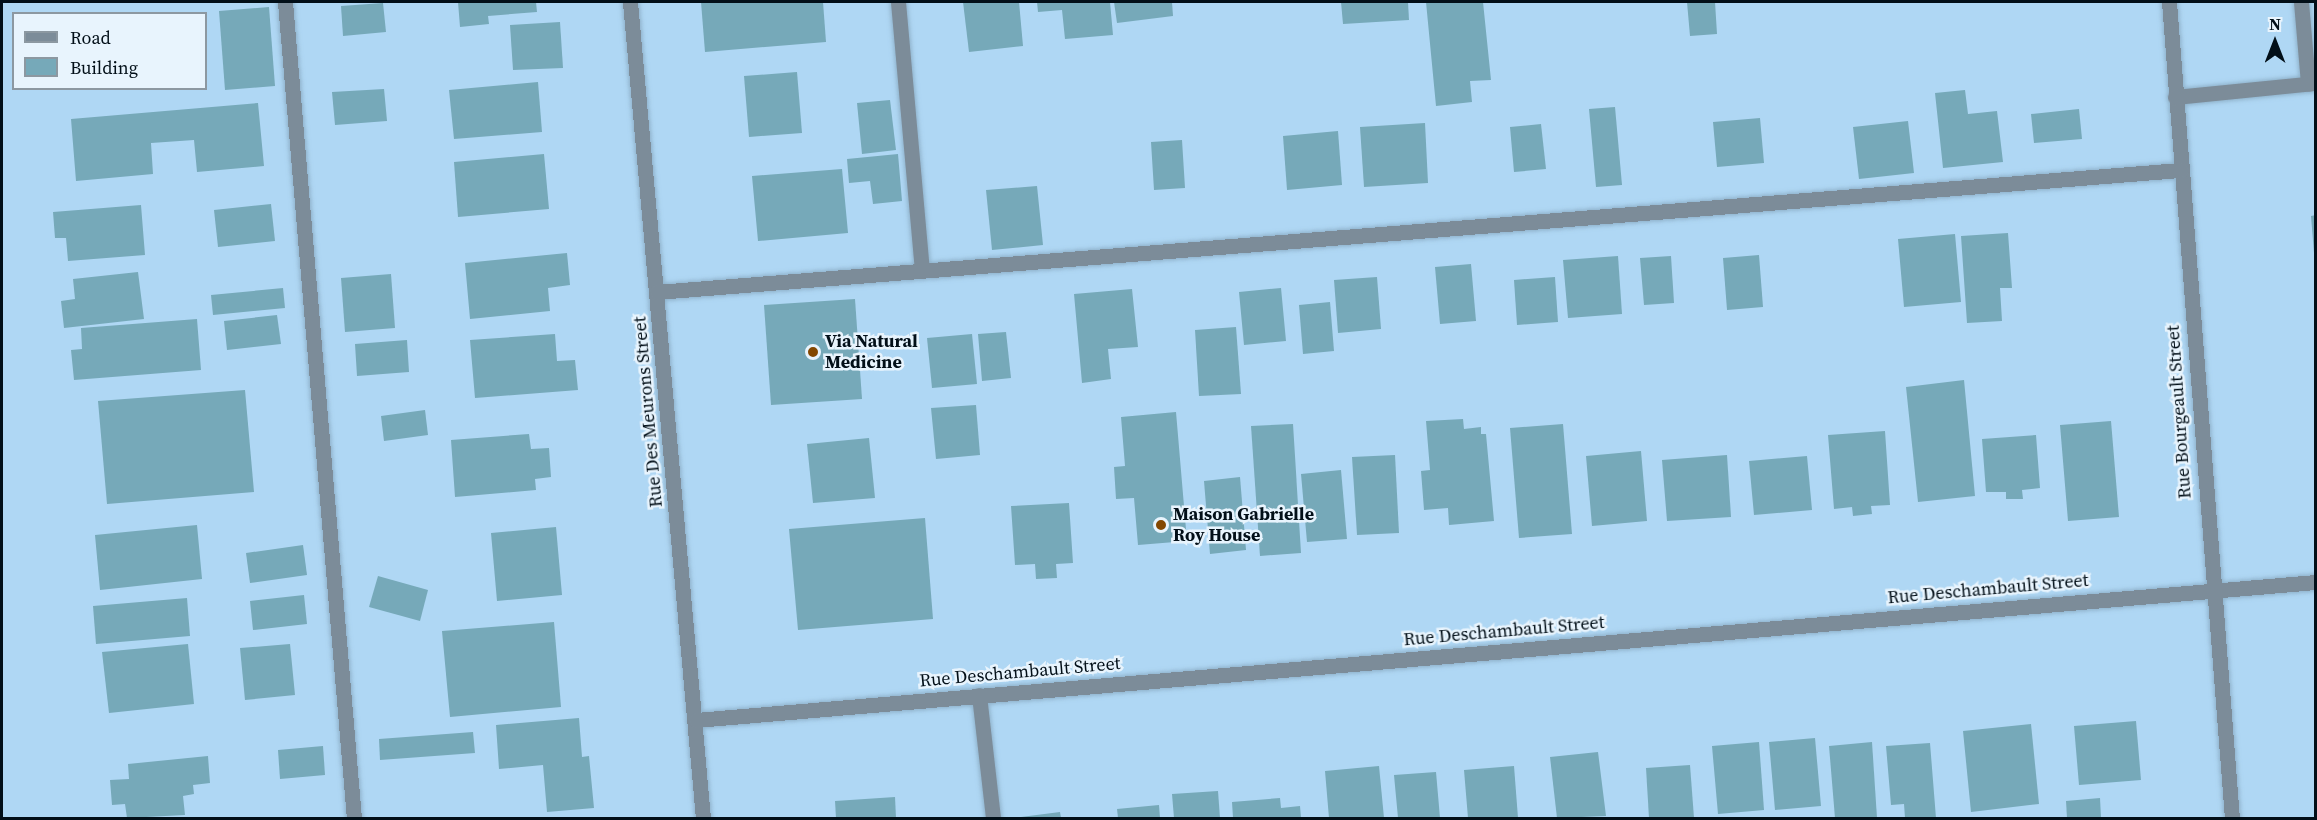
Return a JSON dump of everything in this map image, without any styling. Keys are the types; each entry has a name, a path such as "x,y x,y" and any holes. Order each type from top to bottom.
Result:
{"street":[{"path":"285,2 354,819"},
{"name":"Rue Des Meurons Street","path":"630,2 696,720 703,819"},
{"path":"898,2 922,270"},
{"name":"Rue Bourgeault Street","path":"2169,2 2211,590 2232,819"},
{"path":"2175,97 2312,83 2301,2"},
{"path":"657,292 2181,170"},
{"name":"Rue Deschambault Street","path":"696,720 2316,582"},
{"path":"979,695 993,819"}],"building":[{"path":"458,2 536,2 537,12 488,16 489,24 460,27"},
{"path":"701,2 823,2 826,42 705,52"},
{"path":"963,2 1019,2 1023,46 969,52"},
{"path":"1037,2 1110,2 1113,35 1065,39 1062,10 1038,12"},
{"path":"1114,2 1172,2 1173,16 1117,23"},
{"path":"1341,2 1408,2 1409,20 1343,24"},
{"path":"1426,2 1483,2 1491,80 1470,81 1472,102 1436,106"},
{"path":"1687,2 1715,2 1717,34 1690,36"},
{"path":"383,3 386,32 343,36 341,6"},
{"path":"269,7 275,86 225,90 219,11"},
{"path":"560,22 563,68 513,70 510,25"},
{"path":"797,72 802,133 749,137 744,76"},
{"path":"538,82 542,132 454,139 449,90"},
{"path":"384,89 387,121 335,125 332,92"},
{"path":"1965,90 1968,114 1997,111 2003,162 1943,168 1935,93"},
{"path":"890,100 896,150 862,154 857,103"},
{"path":"258,103 264,166 197,172 194,140 151,143 153,174 76,181 71,119"},
{"path":"1615,107 1622,185 1596,187 1589,109"},
{"path":"2079,109 2082,139 2034,143 2031,114"},
{"path":"1760,118 1764,163 1717,167 1713,122"},
{"path":"1908,121 1914,173 1859,179 1853,127"},
{"path":"1425,123 1428,183 1364,187 1360,127"},
{"path":"1541,124 1546,169 1514,172 1510,127"},
{"path":"1338,131 1342,185 1287,190 1283,136"},
{"path":"1182,140 1185,188 1154,190 1151,142"},
{"path":"544,154 549,209 458,217 454,162"},
{"path":"898,154 902,201 873,204 870,181 849,183 847,159"},
{"path":"842,169 848,233 758,241 752,176"},
{"path":"1037,186 1043,245 992,250 986,190"},
{"path":"271,204 275,241 218,247 214,210"},
{"path":"141,205 145,255 68,261 66,238 55,238 53,212"},
{"path":"2316,215 2316,253 2314,253 2311,216"},
{"path":"2008,233 2012,288 2000,288 2002,321 1967,323 1961,236"},
{"path":"1955,234 1961,302 1904,307 1898,239"},
{"path":"567,253 570,285 548,288 550,311 470,319 465,263"},
{"path":"1759,255 1763,307 1727,310 1723,258"},
{"path":"1618,256 1622,314 1568,318 1563,260"},
{"path":"1671,256 1674,303 1644,305 1640,258"},
{"path":"1471,264 1476,321 1440,324 1435,267"},
{"path":"138,272 144,319 64,328 61,301 75,299 73,279"},
{"path":"391,274 395,328 345,332 341,278"},
{"path":"1377,277 1381,329 1338,333 1334,280"},
{"path":"1555,277 1558,322 1517,325 1514,280"},
{"path":"283,288 285,308 213,315 211,295"},
{"path":"1281,288 1286,341 1244,345 1239,292"},
{"path":"1132,289 1138,347 1108,349 1111,379 1082,383 1074,294"},
{"name":"Via Natural Medicine","path":"855,299 862,399 771,405 764,305"},
{"path":"1330,302 1334,351 1303,354 1299,305"},
{"path":"277,315 281,344 227,350 224,321"},
{"path":"197,319 201,370 74,380 71,350 82,349 81,328"},
{"path":"1236,327 1241,394 1199,396 1195,330"},
{"path":"1006,332 1011,378 982,381 978,334"},
{"path":"555,334 557,361 575,360 578,390 475,398 470,340"},
{"path":"972,334 977,384 932,388 927,338"},
{"path":"407,340 409,372 357,376 355,344"},
{"path":"1964,380 1975,496 1918,502 1906,387"},
{"path":"245,390 254,492 107,504 98,401"},
{"path":"976,405 980,455 936,459 931,408"},
{"path":"425,410 428,435 384,441 381,416"},
{"path":"1176,412 1187,541 1138,545 1134,498 1116,499 1114,467 1125,466 1121,417"},
{"path":"1463,419 1464,429 1481,427 1481,434 1486,434 1494,521 1449,525 1448,508 1424,510 1421,471 1430,470 1426,421"},
{"path":"2111,421 2119,517 2068,521 2060,425"},
{"path":"1293,424 1301,553 1260,556 1251,426"},
{"path":"1563,424 1572,534 1519,538 1510,428"},
{"path":"1885,431 1890,505 1871,506 1872,514 1853,516 1852,507 1834,509 1828,435"},
{"path":"529,434 531,449 549,448 551,477 535,479 536,490 455,497 451,440"},
{"path":"2036,435 2040,488 2022,490 2023,499 2006,499 2006,492 1986,492 1982,439"},
{"path":"869,438 875,498 813,503 807,444"},
{"path":"1641,451 1647,521 1592,526 1586,456"},
{"path":"1395,455 1399,533 1357,535 1352,457"},
{"path":"1727,455 1731,517 1667,521 1662,460"},
{"path":"1807,456 1812,510 1754,515 1749,461"},
{"path":"1341,470 1347,539 1307,542 1301,474"},
{"path":"1240,477 1246,550 1210,554 1204,481"},
{"path":"1069,503 1073,563 1056,564 1057,578 1036,579 1035,564 1015,565 1011,506"},
{"path":"925,518 933,619 798,630 789,529"},
{"path":"197,525 202,579 100,590 95,535"},
{"path":"556,527 562,595 497,601 491,533"},
{"path":"303,545 307,575 250,583 246,553"},
{"path":"378,576 428,590 420,621 369,607"},
{"path":"304,595 307,624 253,630 250,601"},
{"path":"187,598 190,636 96,644 93,606"},
{"path":"554,622 561,707 450,717 442,631"},
{"path":"188,644 194,704 109,713 102,652"},
{"path":"290,644 295,695 245,700 240,648"},
{"path":"579,718 582,757 589,756 594,808 547,812 543,765 499,769 496,725"},
{"path":"2136,721 2141,780 2079,785 2074,726"},
{"path":"2031,724 2039,804 1971,812 1963,731"},
{"path":"473,732 475,753 380,760 379,739"},
{"path":"1815,738 1821,806 1775,810 1769,742"},
{"path":"1759,742 1764,810 1718,814 1712,746"},
{"path":"1872,742 1877,818 1835,818 1829,746"},
{"path":"1930,743 1936,818 1905,818 1904,804 1891,805 1886,746"},
{"path":"323,746 325,775 280,779 278,750"},
{"path":"1598,752 1606,816 1557,818 1550,757"},
{"path":"208,756 210,783 193,785 194,794 183,796 185,815 127,818 125,804 112,805 110,780 129,779 128,764"},
{"path":"1690,765 1694,818 1649,818 1646,768"},
{"path":"1379,766 1384,818 1329,818 1325,771"},
{"path":"1514,766 1518,818 1468,818 1464,770"},
{"path":"1436,772 1440,818 1398,818 1394,775"},
{"path":"1218,791 1220,818 1174,818 1172,794"},
{"path":"895,797 896,818 836,818 835,801"},
{"path":"1280,798 1281,808 1300,806 1301,818 1233,818 1232,802"},
{"path":"2100,798 2101,818 2067,818 2066,801"},
{"path":"1159,805 1160,818 1118,818 1117,809"},
{"path":"1060,812 1061,818 1021,818 1021,817"}],"place":[{"name":"Via Natural Medicine","path":"813,352"},
{"name":"Maison Gabrielle Roy House","path":"1161,525"}]}
